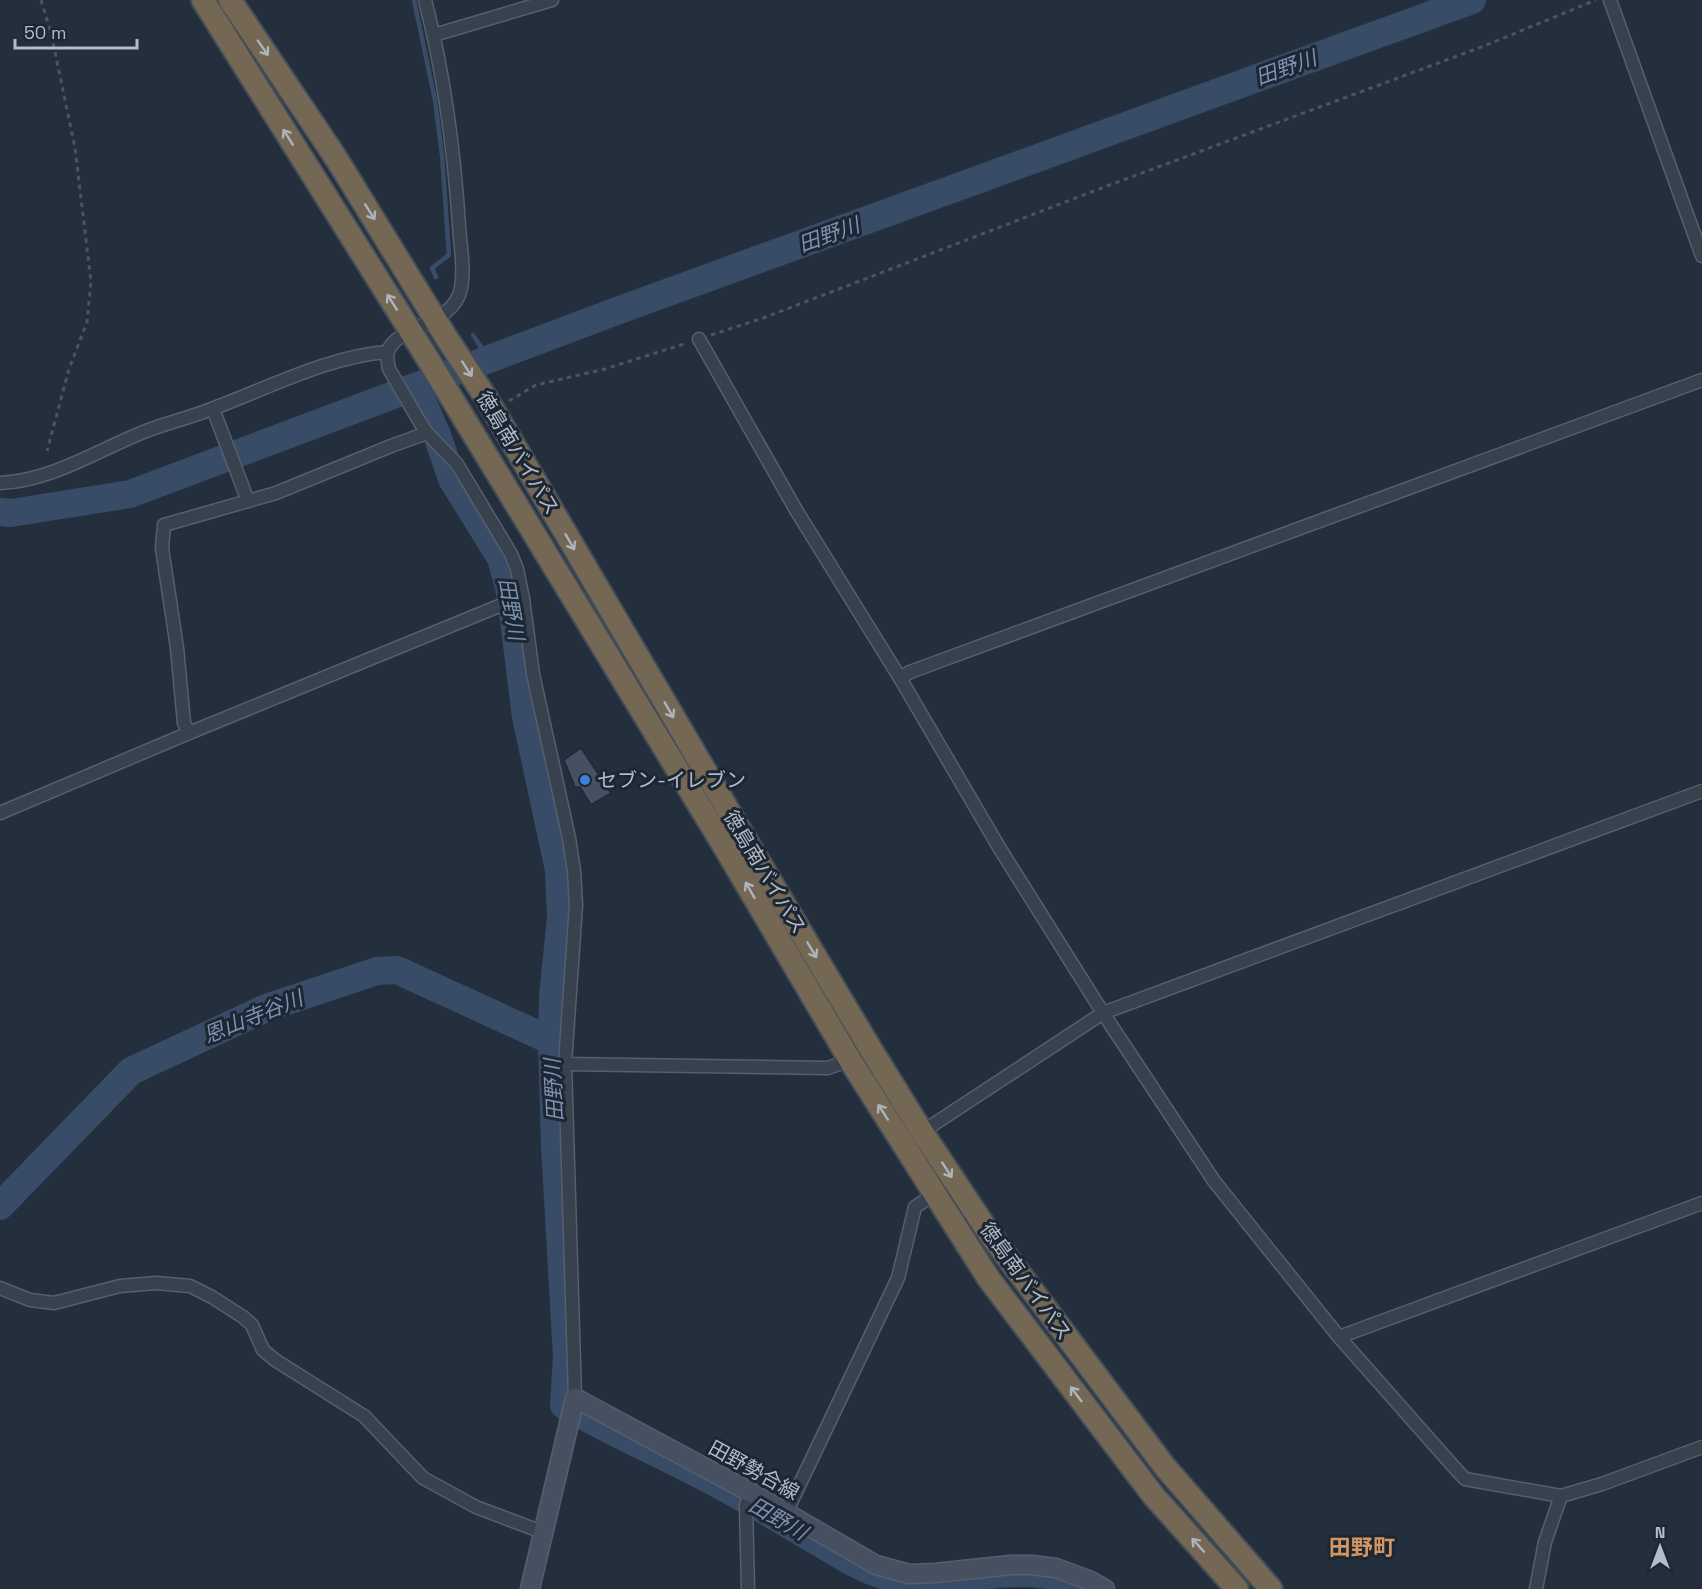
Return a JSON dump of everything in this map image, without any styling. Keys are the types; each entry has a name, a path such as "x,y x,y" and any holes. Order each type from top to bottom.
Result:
{"highway":[{"name":"徳島南バイパス","path":"203,0 423,351 718,836 850,1060 989,1279 1153,1495 1237,1589"},
{"name":"徳島南バイパス","path":"230,0 336,158 490,405 741,832 922,1131 989,1233 1165,1467 1271,1589"}],"main road":[{"name":"田野勢合線","path":"575,1398 748,1497 786,1513 876,1564 909,1574 1032,1564 1056,1568 1091,1581 1105,1589"},
{"path":"530,1589 575,1398"}],"street":[{"path":"425,0 434,35 456,180 462,266 461,288 441,328 410,332 393,341 387,352 389,369 424,429 457,464 511,554 517,569 533,674 569,838 576,905 565,1064 575,1398"},
{"path":"434,35 552,0"},
{"path":"1610,0 1702,256"},
{"path":"699,339 796,510 900,678 1000,849 1214,1181 1339,1337 1465,1479 1561,1496 1602,1484 1702,1447"},
{"path":"0,483 46,475 142,432 215,415 292,377 353,358 387,352"},
{"path":"900,678 910,672 1702,380"},
{"path":"215,415 248,501"},
{"path":"189,733 184,723 177,648 162,548 164,525 276,493 391,446 424,429"},
{"path":"0,813 189,733 520,599"},
{"path":"922,1131 1104,1013 1702,791"},
{"path":"565,1064 828,1068 850,1060"},
{"path":"786,1513 898,1278 915,1207 935,1194"},
{"path":"1339,1337 1702,1203"},
{"path":"0,1287 30,1300 54,1302 120,1286 156,1283 190,1286 243,1317 252,1325 263,1350 275,1360 364,1416 423,1478 476,1507 542,1532"},
{"path":"1536,1589 1545,1542 1561,1496"},
{"path":"748,1497 748,1589"}],"path":[{"path":"41,0 51,33 75,148 91,282 87,322 69,369 47,451"},
{"path":"490,405 536,385 605,369 766,316 1484,46 1596,0"}],"building":[{"path":"581,748 611,793 591,805 580,787 575,787 564,760"}],"waterway":[{"path":"414,0 435,100 442,155 449,255 432,268 436,277"},
{"name":"田野川","path":"0,512 11,513 130,494 614,312 1472,0"},
{"path":"473,335 489,359"},
{"name":"田野川","path":"416,387 437,435 452,479 501,558 509,587 526,717 559,870 561,918 553,997 552,1041 555,1146 567,1357 564,1405 725,1488 848,1560 874,1572 893,1578 916,1580 991,1574 1041,1574 1064,1579 1085,1589"},
{"name":"恩山寺谷川","path":"0,1206 131,1071 266,1008 377,971 397,970 552,1041"}],"place":[{"name":"セブン-イレブン","path":"585,780"}],"district":[{"name":"田野町","path":"1362,1547"}]}
